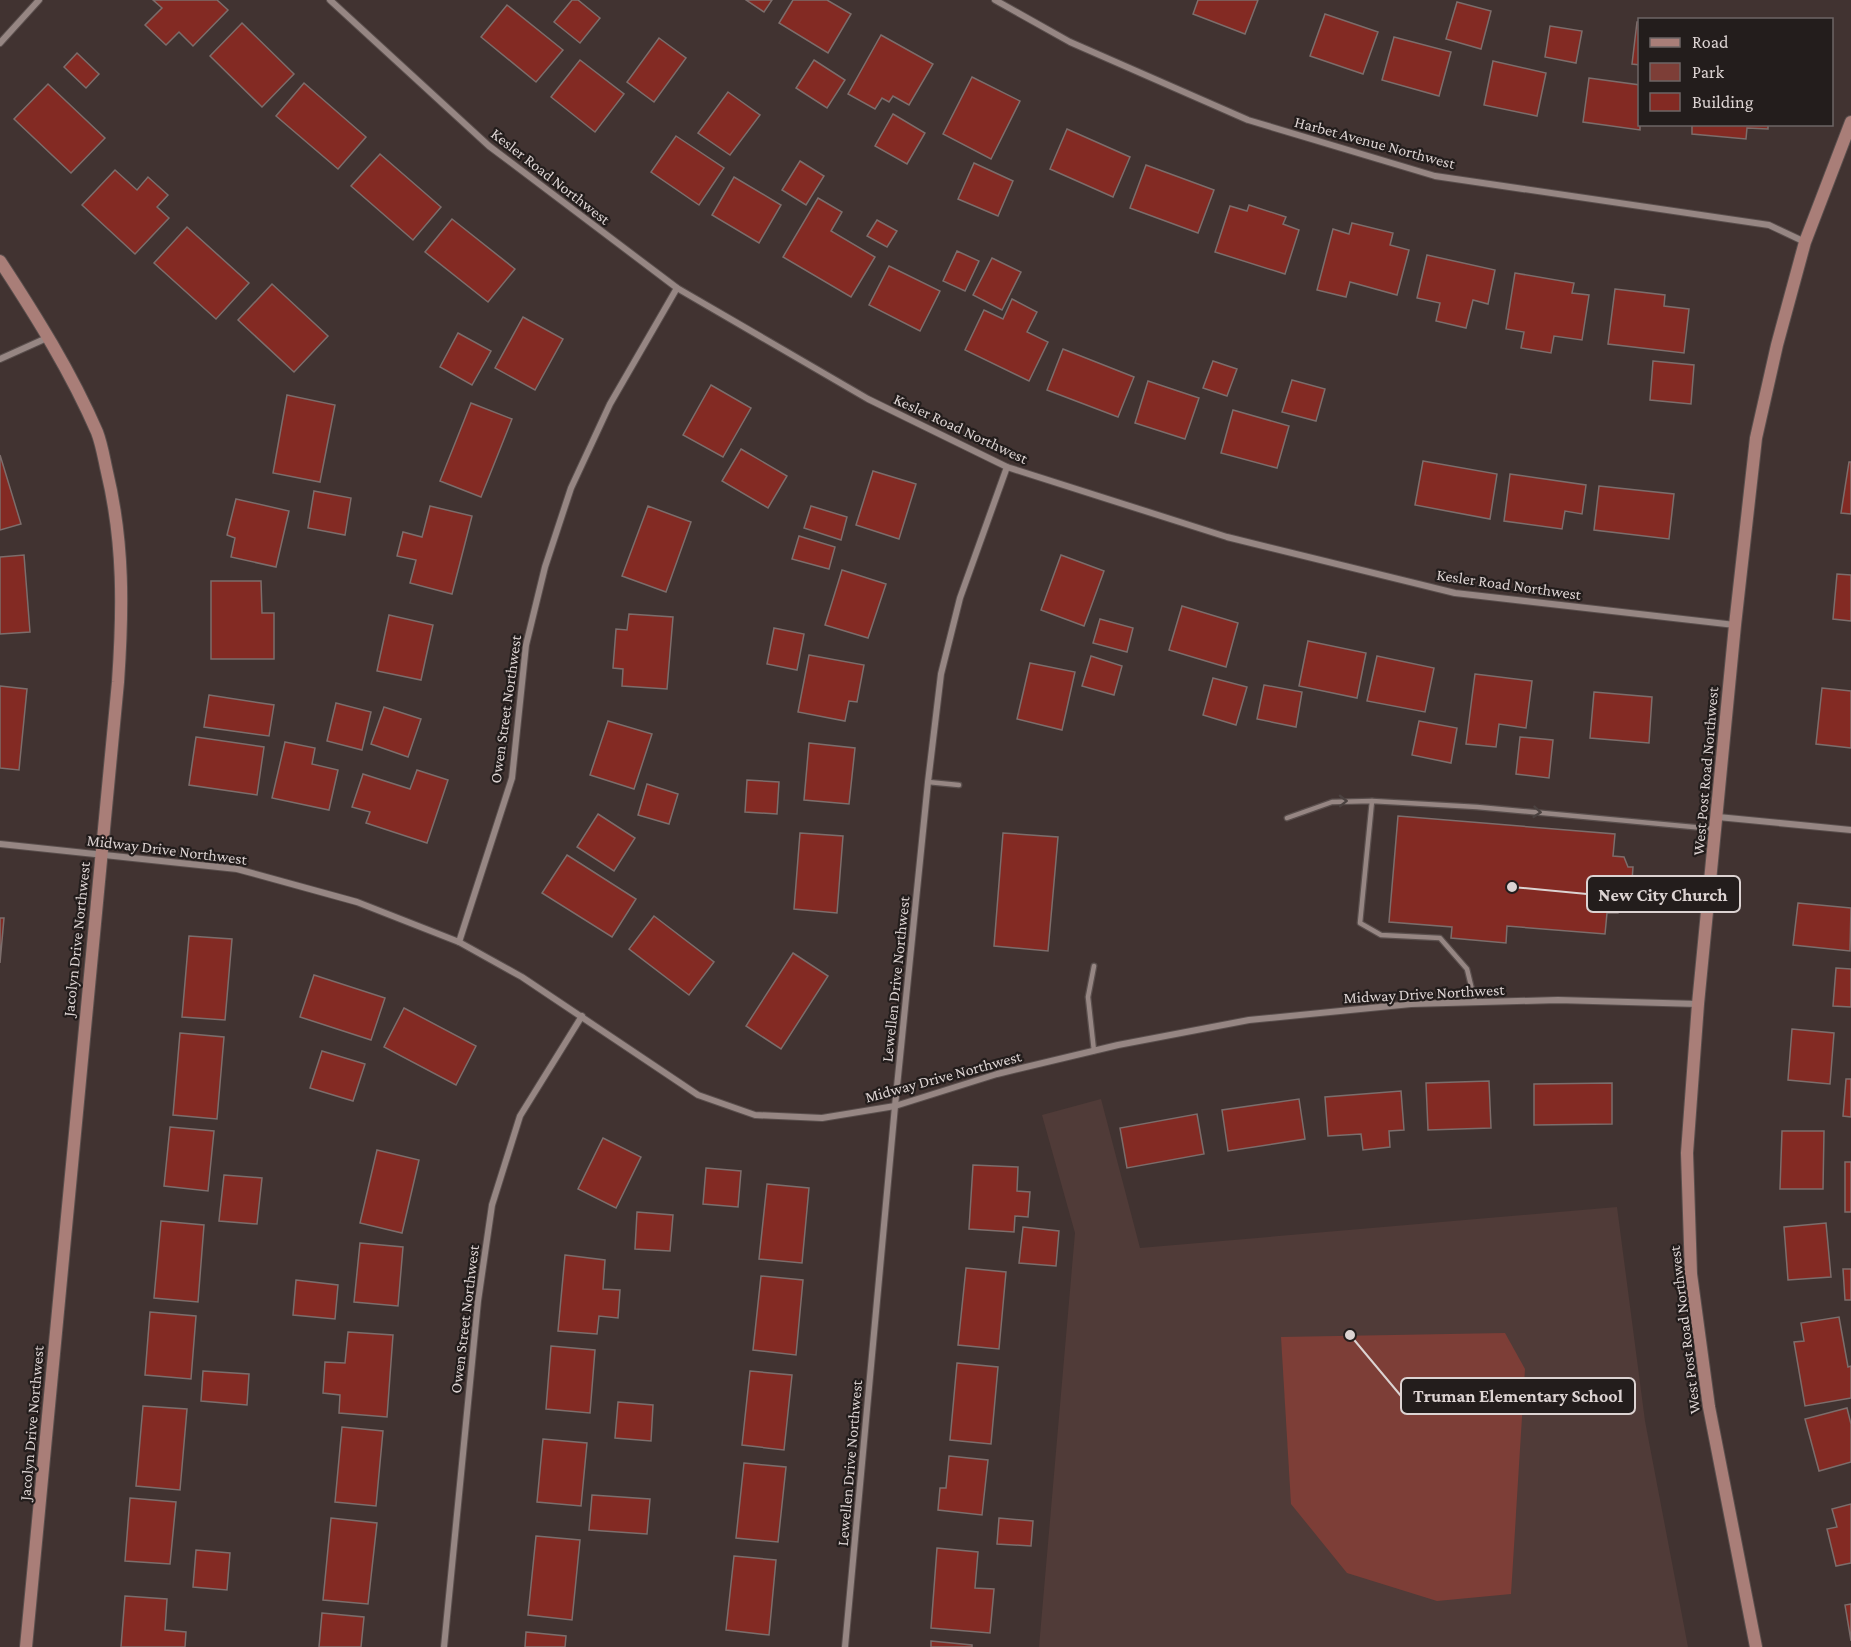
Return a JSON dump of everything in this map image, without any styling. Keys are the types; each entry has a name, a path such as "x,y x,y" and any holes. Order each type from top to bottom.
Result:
{"street":[{"path":"0,43 39,0"},
{"name":"Kesler Road Northwest","path":"330,0 489,146 677,288 868,399 1007,467 1227,537 1455,593 1735,625"},
{"name":"Harbet Avenue Northwest","path":"995,0 1070,42 1259,124 1435,176 1769,225 1805,242"},
{"name":"West Post Road Northwest","path":"1756,1647 1709,1407 1691,1274 1687,1153 1698,1004 1735,625 1756,438 1777,345 1805,242 1851,122"},
{"name":"Jacolyn Drive Northwest","path":"0,261 49,337 98,434 117,520 122,576 122,627 26,1647"},
{"name":"Owen Street Northwest","path":"459,942 512,778 526,645 544,567 571,488 610,404 677,288"},
{"path":"0,359 49,337"},
{"name":"Lewellen Drive Northwest","path":"845,1647 895,1106 941,674 960,598 1007,467"},
{"path":"1717,823 1851,830"},
{"name":"Midway Drive Northwest","path":"0,844 237,869 357,902 459,942 522,977 698,1095 755,1115 822,1118 895,1106 997,1074 1094,1051 1249,1020 1411,1004 1558,1000 1698,1004"},
{"name":"Owen Street Northwest","path":"444,1647 478,1301 492,1204 520,1116 582,1016"}],"lane":[{"path":"928,782 959,785"},
{"path":"1287,818 1332,801 1372,801 1717,823"},
{"path":"1372,801 1360,923 1381,934 1440,938 1467,969 1475,1002"},
{"path":"1094,966 1088,997 1094,1051"}],"shaded area":[{"path":"1101,1099 1140,1248 1617,1207 1645,1421 1688,1647 1039,1647 1075,1233 1042,1115"}],"green space":[{"path":"1505,1333 1525,1369 1511,1594 1437,1601 1347,1573 1291,1504 1281,1337"}],"building":[{"path":"153,0 217,0 228,10 193,46 179,32 166,45 145,25 162,8"},
{"path":"572,0 578,0 600,18 580,43 554,22"},
{"path":"746,0 772,0 764,12"},
{"path":"793,0 827,0 851,14 828,53 779,23"},
{"path":"1198,0 1258,0 1245,34 1193,14"},
{"path":"1457,2 1491,11 1481,49 1446,39"},
{"path":"507,5 563,50 536,82 481,37"},
{"path":"1325,14 1378,32 1363,74 1310,56"},
{"path":"1637,22 1638,22 1638,65 1632,64"},
{"path":"242,23 294,74 262,107 210,56"},
{"path":"1550,26 1582,31 1576,63 1545,57"},
{"path":"881,35 933,64 909,105 893,96 889,102 882,98 875,109 848,94"},
{"path":"1394,37 1451,52 1439,96 1382,80"},
{"path":"659,38 686,58 654,102 627,82"},
{"path":"77,53 99,74 86,88 64,67"},
{"path":"580,60 624,94 595,132 551,97"},
{"path":"814,60 845,80 827,108 796,88"},
{"path":"1493,61 1546,73 1537,116 1484,105"},
{"path":"972,77 1020,101 991,159 943,134"},
{"path":"1589,78 1638,85 1638,126 1640,130 1583,122"},
{"path":"304,83 366,137 338,169 276,116"},
{"path":"48,84 105,138 71,173 14,119"},
{"path":"728,92 760,115 730,155 698,133"},
{"path":"893,114 925,133 907,164 875,146"},
{"path":"1692,126 1768,126 1768,129 1747,128 1746,139 1692,134"},
{"path":"1067,129 1130,157 1113,197 1050,169"},
{"path":"676,136 724,168 699,205 651,172"},
{"path":"380,154 441,207 413,240 351,186"},
{"path":"800,161 824,176 806,205 782,190"},
{"path":"974,163 1013,181 998,216 958,199"},
{"path":"1146,165 1214,190 1198,233 1130,208"},
{"path":"115,170 137,190 148,177 168,195 157,207 169,218 135,254 82,205"},
{"path":"734,177 781,205 759,243 712,215"},
{"path":"818,198 842,212 831,231 875,257 851,297 783,257"},
{"path":"1249,205 1286,217 1283,224 1299,230 1285,274 1215,252 1230,206 1247,211"},
{"path":"452,219 515,269 488,302 425,252"},
{"path":"877,220 897,231 887,247 867,236"},
{"path":"1352,223 1393,233 1390,245 1409,250 1397,295 1350,282 1346,297 1317,290 1333,229 1349,234"},
{"path":"187,227 249,283 216,319 154,263"},
{"path":"957,251 979,261 965,291 943,281"},
{"path":"1427,255 1495,270 1488,304 1473,300 1466,328 1436,321 1440,303 1417,298"},
{"path":"992,258 1021,272 1002,310 973,295"},
{"path":"889,266 940,291 920,331 869,305"},
{"path":"1515,273 1574,283 1572,293 1589,295 1582,340 1554,336 1551,353 1521,348 1524,332 1506,329"},
{"path":"272,284 328,336 294,372 238,320"},
{"path":"1615,289 1665,295 1664,306 1689,309 1684,353 1608,344"},
{"path":"1012,299 1037,312 1027,332 1048,342 1029,381 965,350 984,310 1003,319"},
{"path":"523,317 563,339 535,390 495,368"},
{"path":"458,333 491,351 472,385 440,367"},
{"path":"1063,349 1134,377 1118,417 1047,390"},
{"path":"1213,361 1237,369 1227,396 1203,388"},
{"path":"1653,361 1694,365 1691,404 1650,400"},
{"path":"1292,380 1325,389 1316,421 1282,412"},
{"path":"1148,381 1199,398 1185,439 1135,423"},
{"path":"711,385 751,408 723,457 683,435"},
{"path":"287,395 335,405 320,482 273,473"},
{"path":"471,403 512,419 481,497 440,481"},
{"path":"1233,410 1289,426 1277,468 1221,453"},
{"path":"741,449 787,476 768,508 722,481"},
{"path":"0,455 21,524 0,530"},
{"path":"1423,461 1497,474 1490,519 1415,505"},
{"path":"1849,462 1851,462 1851,514 1841,513"},
{"path":"873,471 916,484 899,539 856,525"},
{"path":"1510,474 1586,485 1582,514 1565,511 1562,529 1504,521"},
{"path":"1599,486 1674,494 1669,539 1594,530"},
{"path":"314,491 351,498 345,535 308,528"},
{"path":"236,499 289,511 276,567 231,557 235,538 227,535"},
{"path":"430,506 472,516 452,594 410,583 416,560 397,556 403,532 422,537"},
{"path":"648,506 691,522 666,592 622,576"},
{"path":"811,506 847,517 841,540 804,528"},
{"path":"799,536 835,547 829,569 792,559"},
{"path":"24,555 30,632 0,634 0,557"},
{"path":"1061,555 1104,571 1084,626 1041,610"},
{"path":"842,570 886,584 868,638 825,625"},
{"path":"1837,574 1851,575 1851,621 1833,619"},
{"path":"211,581 261,581 262,613 274,613 274,659 211,659"},
{"path":"1182,606 1238,623 1226,667 1169,650"},
{"path":"629,614 673,617 667,689 622,686 623,669 613,668 616,629 627,630"},
{"path":"389,615 433,625 421,680 377,671"},
{"path":"1100,619 1133,628 1127,652 1093,643"},
{"path":"774,628 804,634 797,670 767,664"},
{"path":"1308,641 1366,653 1357,698 1299,686"},
{"path":"809,655 864,665 857,702 849,701 845,721 798,712"},
{"path":"1091,656 1122,666 1114,695 1082,686"},
{"path":"1377,656 1434,668 1425,712 1367,701"},
{"path":"1030,663 1075,672 1062,730 1017,719"},
{"path":"1475,674 1532,681 1526,728 1499,724 1496,747 1466,744"},
{"path":"1213,678 1247,687 1236,725 1203,715"},
{"path":"1264,685 1302,692 1296,727 1257,719"},
{"path":"0,686 27,689 19,770 0,768"},
{"path":"1822,688 1851,691 1851,748 1816,744"},
{"path":"1594,692 1652,697 1649,743 1590,738"},
{"path":"209,695 274,705 269,736 204,727"},
{"path":"336,703 371,712 362,750 327,741"},
{"path":"384,707 421,719 408,757 371,744"},
{"path":"608,721 652,734 634,789 590,775"},
{"path":"1419,721 1457,728 1451,763 1412,755"},
{"path":"196,737 264,747 257,795 189,785"},
{"path":"1520,737 1553,740 1549,778 1516,774"},
{"path":"285,742 315,748 312,764 338,770 329,810 272,798"},
{"path":"809,743 855,748 849,804 804,800"},
{"path":"417,770 448,780 427,843 366,823 370,812 352,807 363,774 410,789"},
{"path":"747,780 779,782 777,814 745,812"},
{"path":"647,784 678,794 669,824 638,815"},
{"path":"598,814 635,838 614,871 577,847"},
{"path":"1398,816 1615,834 1613,856 1624,857 1628,867 1633,867 1630,907 1625,906 1618,913 1607,913 1605,934 1507,926 1506,943 1451,938 1452,927 1389,922"},
{"path":"800,833 843,836 837,913 794,909"},
{"path":"1003,833 1058,837 1048,951 994,946"},
{"path":"567,855 636,899 612,937 542,893"},
{"path":"1798,903 1851,908 1850,951 1793,945"},
{"path":"654,916 714,962 689,995 629,949"},
{"path":"0,918 4,918 0,963"},
{"path":"189,936 232,939 225,1020 182,1017"},
{"path":"793,953 828,976 781,1049 746,1026"},
{"path":"1836,968 1851,969 1851,1007 1833,1006"},
{"path":"314,975 385,998 371,1040 300,1017"},
{"path":"404,1008 476,1046 456,1085 384,1047"},
{"path":"1792,1029 1834,1033 1830,1084 1788,1080"},
{"path":"180,1033 224,1037 217,1119 173,1115"},
{"path":"322,1051 365,1064 353,1101 310,1088"},
{"path":"1846,1079 1851,1079 1851,1117 1843,1116"},
{"path":"1489,1081 1491,1128 1428,1130 1426,1083"},
{"path":"1612,1083 1612,1124 1534,1125 1534,1084"},
{"path":"1401,1091 1404,1130 1389,1131 1390,1147 1363,1150 1361,1134 1328,1136 1325,1097"},
{"path":"1299,1099 1305,1139 1228,1151 1222,1110"},
{"path":"1197,1114 1204,1154 1127,1168 1120,1128"},
{"path":"170,1127 214,1131 208,1191 164,1186"},
{"path":"1782,1131 1824,1131 1823,1189 1780,1189"},
{"path":"603,1138 641,1157 616,1208 578,1189"},
{"path":"377,1150 419,1160 402,1233 360,1223"},
{"path":"1845,1162 1851,1162 1851,1212 1845,1212"},
{"path":"973,1165 1018,1167 1017,1191 1030,1192 1028,1217 1015,1216 1014,1232 969,1229"},
{"path":"706,1168 741,1171 738,1207 703,1204"},
{"path":"224,1175 262,1178 257,1224 219,1221"},
{"path":"767,1184 809,1188 802,1263 759,1259"},
{"path":"637,1212 673,1215 670,1251 635,1249"},
{"path":"161,1221 204,1225 198,1302 154,1298"},
{"path":"1826,1223 1831,1277 1788,1280 1784,1227"},
{"path":"1023,1227 1059,1231 1056,1266 1019,1263"},
{"path":"360,1243 403,1247 398,1306 354,1302"},
{"path":"565,1255 605,1260 603,1289 620,1290 618,1318 599,1316 597,1334 558,1331"},
{"path":"966,1268 1006,1272 999,1349 958,1345"},
{"path":"1843,1269 1851,1269 1851,1300 1845,1300"},
{"path":"761,1276 803,1280 796,1355 753,1350"},
{"path":"296,1280 338,1285 335,1319 293,1315"},
{"path":"150,1312 196,1316 191,1379 145,1375"},
{"path":"1839,1317 1848,1367 1851,1366 1851,1398 1805,1406 1794,1342 1804,1341 1801,1323"},
{"path":"348,1332 393,1335 387,1417 339,1413 340,1395 323,1393 325,1362 345,1363"},
{"path":"551,1346 595,1350 590,1413 546,1409"},
{"path":"957,1363 998,1367 991,1444 950,1440"},
{"path":"203,1371 249,1374 247,1405 201,1401"},
{"path":"750,1371 792,1375 784,1450 742,1445"},
{"path":"618,1402 653,1405 651,1441 615,1438"},
{"path":"143,1406 187,1409 180,1490 136,1486"},
{"path":"1847,1408 1851,1424 1851,1462 1819,1471 1805,1419"},
{"path":"342,1427 383,1431 376,1506 335,1502"},
{"path":"543,1439 587,1443 581,1506 537,1502"},
{"path":"949,1456 988,1460 982,1515 938,1510 940,1488 946,1488"},
{"path":"744,1463 786,1467 778,1542 736,1538"},
{"path":"592,1495 650,1499 647,1534 589,1530"},
{"path":"130,1498 176,1502 170,1564 125,1561"},
{"path":"1851,1504 1851,1563 1836,1566 1827,1529 1837,1527 1832,1509"},
{"path":"331,1518 377,1523 368,1604 323,1600"},
{"path":"999,1518 1033,1521 1031,1546 997,1544"},
{"path":"536,1536 580,1540 572,1620 528,1615"},
{"path":"937,1548 978,1552 975,1588 994,1589 990,1633 931,1628"},
{"path":"196,1550 230,1553 227,1590 193,1587"},
{"path":"734,1556 776,1560 769,1635 726,1630"},
{"path":"125,1596 167,1599 165,1630 186,1632 185,1647 121,1647"},
{"path":"1851,1604 1851,1641 1845,1605"},
{"path":"322,1613 364,1617 361,1647 319,1647"},
{"path":"526,1632 566,1636 565,1647 525,1647"},
{"path":"931,1641 972,1645 972,1647 931,1647"}],"place":[{"name":"New City Church","path":"1512,887"},
{"name":"Truman Elementary School","path":"1350,1335"}]}
